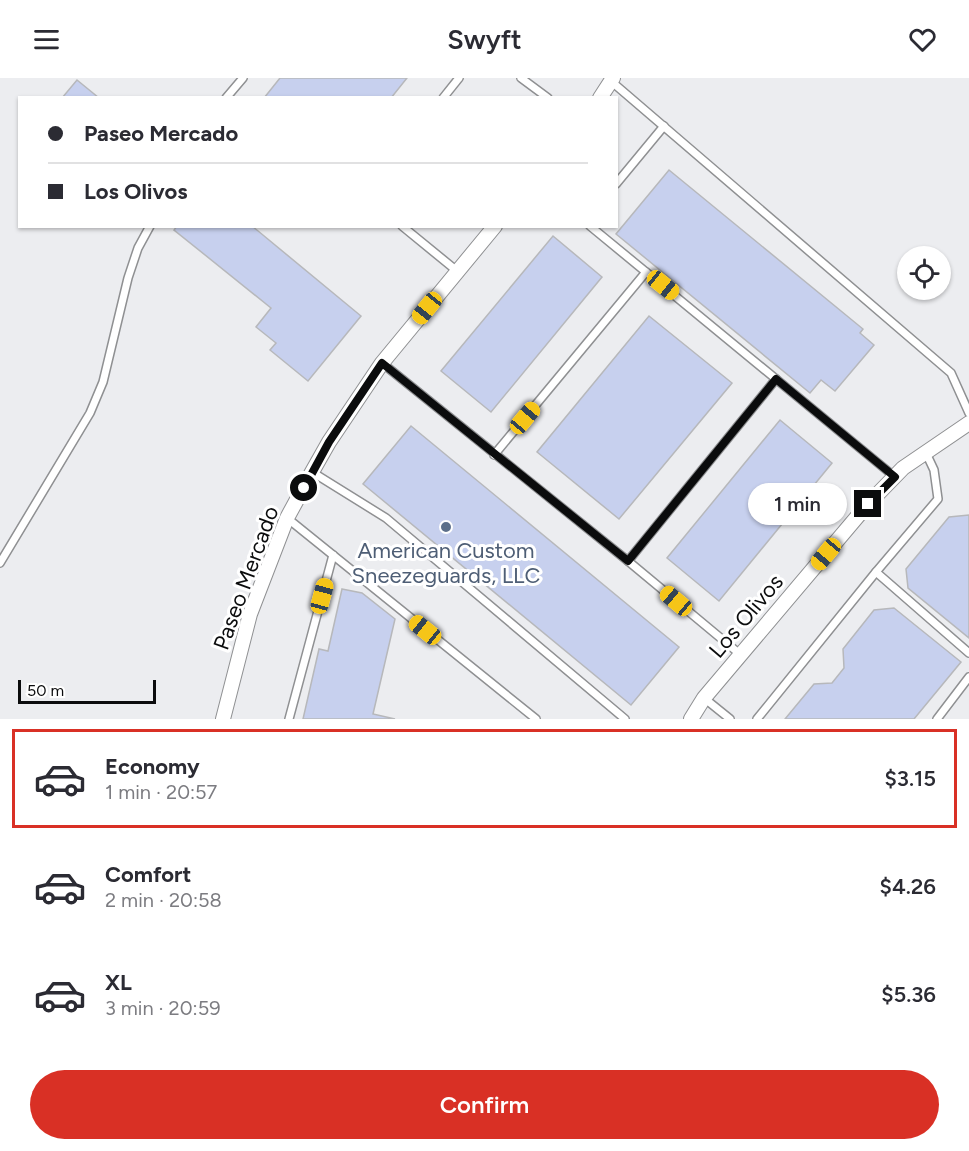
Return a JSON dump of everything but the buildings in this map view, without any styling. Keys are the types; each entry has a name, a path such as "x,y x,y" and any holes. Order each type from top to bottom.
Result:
{"street":[{"path":"601,96 613,80"},
{"name":"Paseo Mercado","path":"223,719 250,614 287,518 312,472 329,442 382,363 493,228"},
{"name":"Los Olivos","path":"691,719 704,698 868,504 903,468 969,423"}],"lane":[{"path":"228,96 243,78"},
{"path":"445,96 459,78"},
{"path":"521,78 545,96"},
{"path":"613,80 951,373 969,413"},
{"path":"618,182 664,126"},
{"path":"0,563 90,412 99,392 128,278 138,248 149,228"},
{"path":"404,228 457,271"},
{"path":"592,228 895,477"},
{"path":"494,455 646,272"},
{"path":"382,363 741,655"},
{"path":"628,561 776,379"},
{"path":"757,719 876,572 938,500 934,470 926,453"},
{"path":"312,472 386,518 625,719"},
{"path":"287,518 536,719"},
{"path":"289,719 333,555"},
{"path":"876,572 969,653"},
{"path":"937,719 969,677"},
{"path":"704,698 730,719"}],"place":[{"name":"American Custom Sneezeguards, LLC","path":"446,527"}],"route":[{"path":"304,488 329,442 382,363 628,561 776,379 895,477 868,504"}]}
